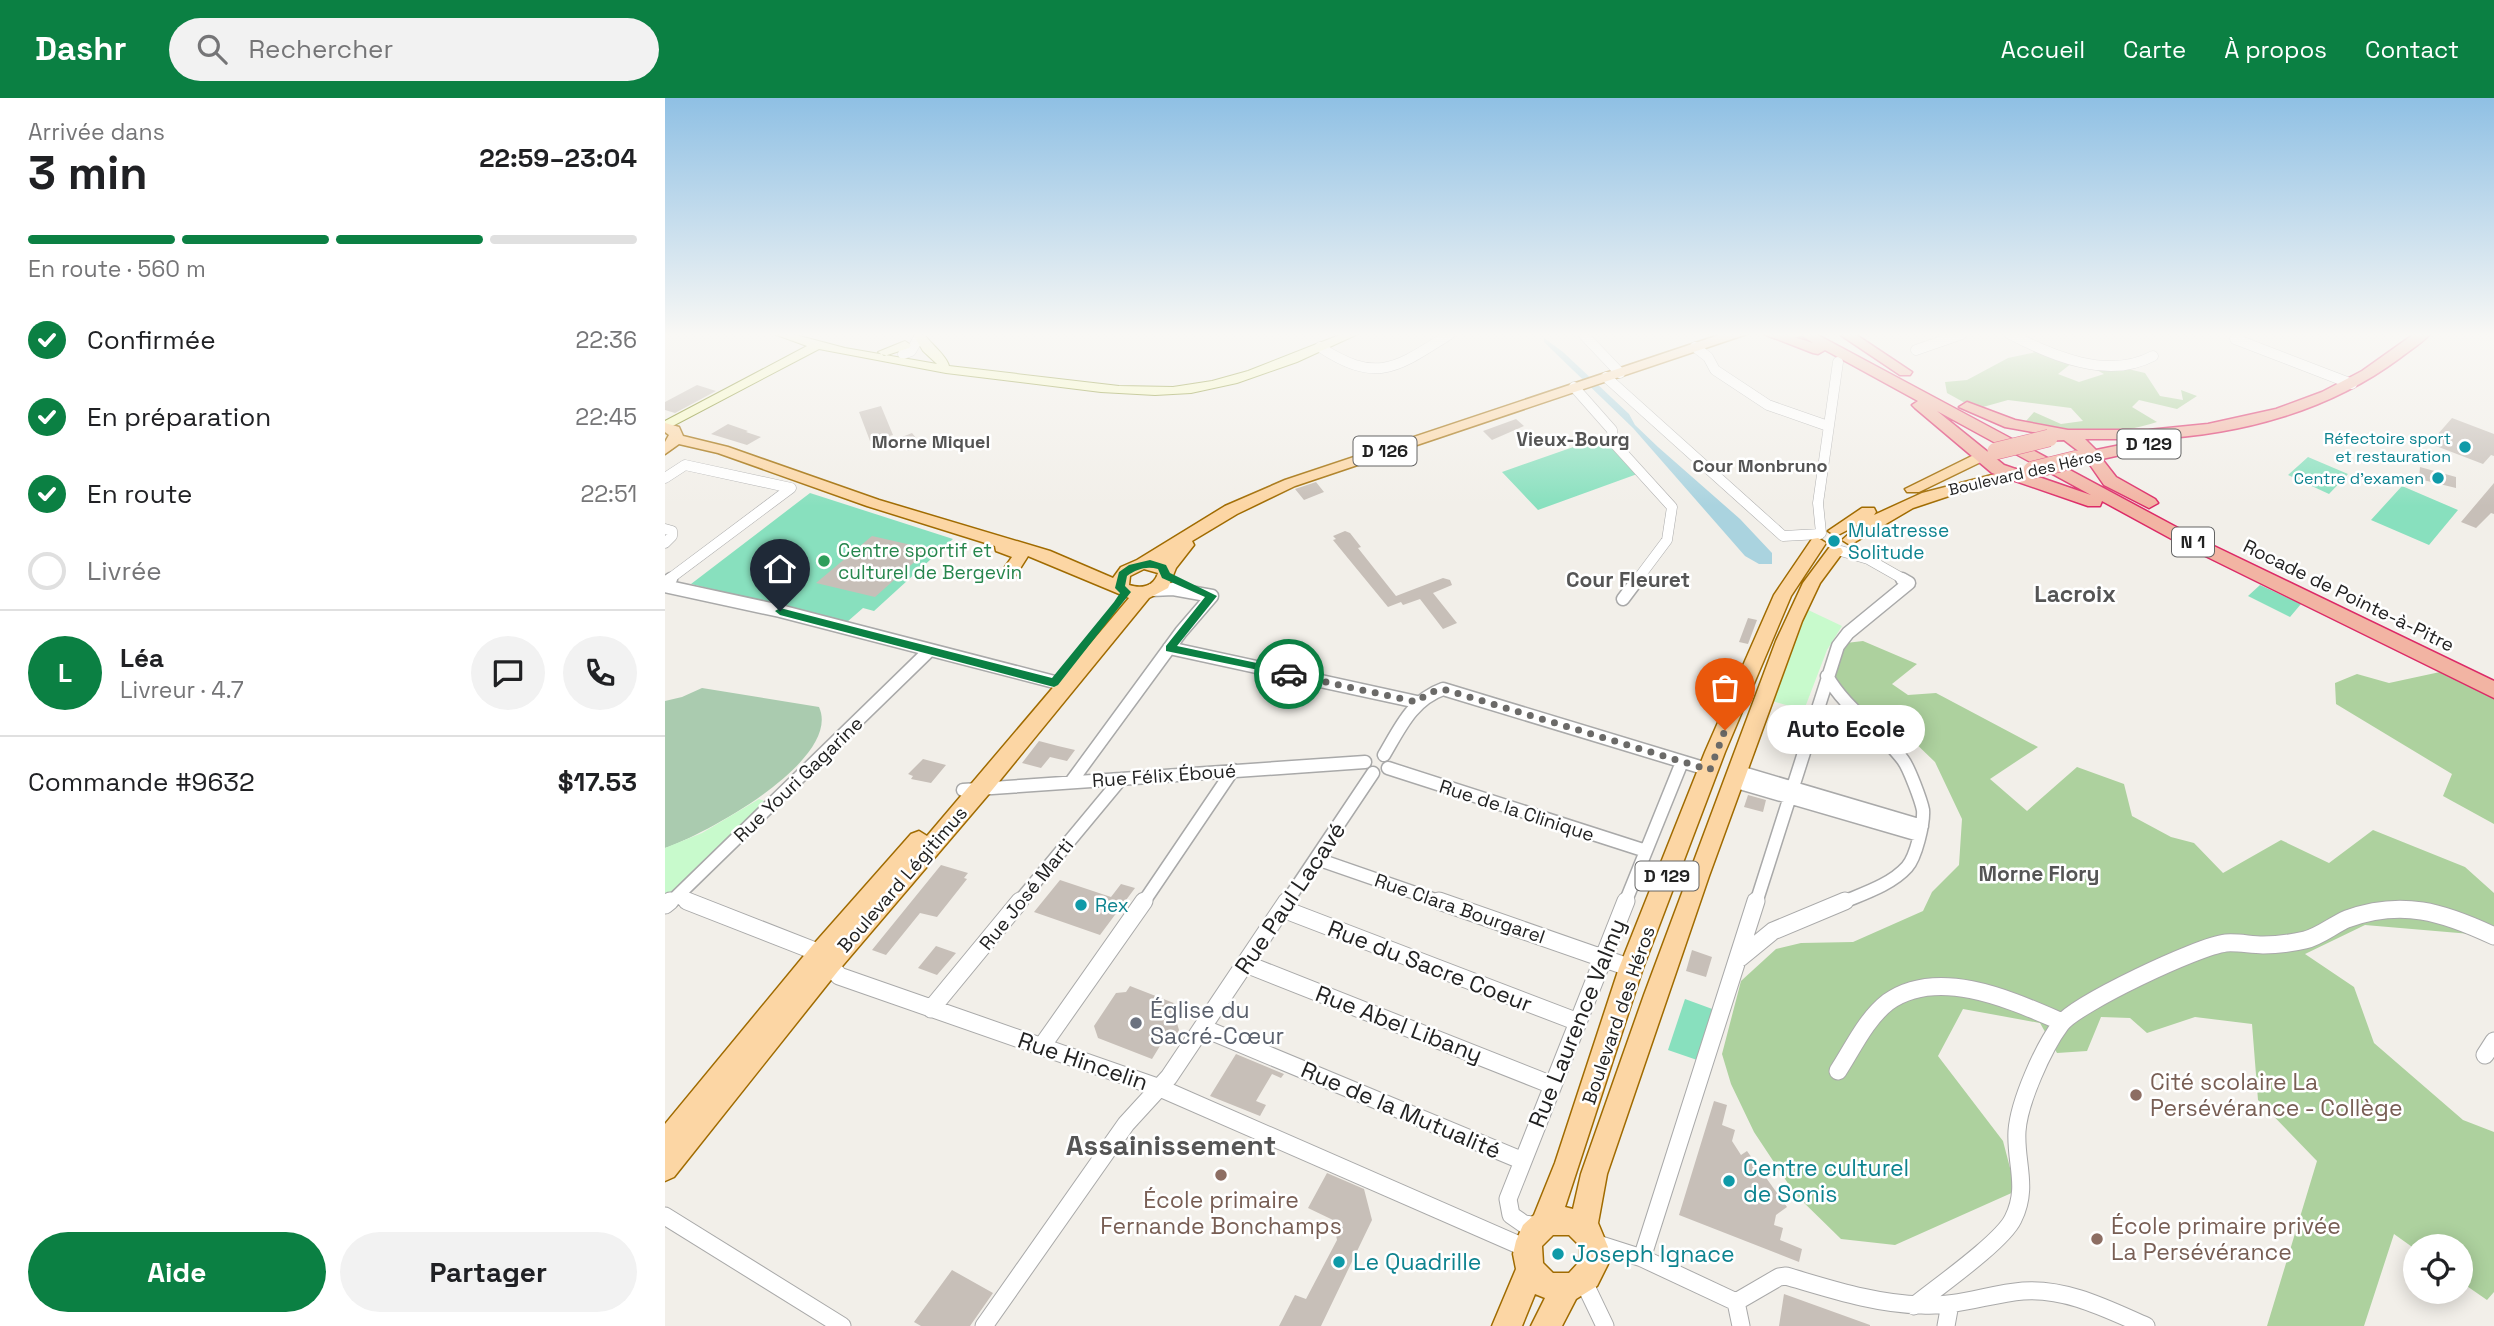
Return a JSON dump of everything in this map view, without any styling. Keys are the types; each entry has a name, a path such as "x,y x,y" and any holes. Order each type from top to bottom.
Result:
{"highway":[{"path":"1915,391 1966,443 1969,457 1982,457 1998,469 2015,474 2036,476 2127,515 2197,550 2230,556"},
{"name":"Rocade de Pointe-à-Pitre","path":"1921,391 2111,490 2230,556 2494,680"},
{"name":"Rocade de Pointe-à-Pitre","path":"1921,391 2230,556 2494,690"},
{"path":"1925,391 2011,424 2080,443 2084,457 2110,481 2230,556"},
{"name":"Boulevard des Héros","path":"1982,457 2057,437 2183,432 2260,417 2337,391"},
{"name":"Boulevard des Héros","path":"2036,476 2084,457 2276,421 2312,410 2356,391"},
{"path":"1985,481 2036,476"}],"main road":[{"path":"669,438 739,391"},
{"path":"669,438 693,418 740,391"},
{"name":"D 126","path":"1138,566 1231,510 1290,483 1562,391"},
{"path":"669,438 698,452 739,457 952,528 1044,555 1104,567 1157,565 1166,573 1160,585 1135,591 1044,555"},
{"name":"Boulevard des Héros","path":"1536,1242 1572,1152 1631,968 1783,595 1828,538 1889,499 1982,457"},
{"name":"Boulevard des Héros","path":"1828,538 1869,524 1912,501 2015,474"},
{"path":"952,528 1018,553 1019,559 1010,571"},
{"name":"D 126","path":"1166,573 1195,534"},
{"name":"Boulevard des Héros","path":"1588,1234 1594,1174 1735,776 1800,608 1821,567 1828,538"},
{"path":"1135,591 1122,574 1138,566"},
{"name":"Boulevard Légitimus","path":"665,1144 972,790 1135,591"},
{"name":"Boulevard Légitimus","path":"665,1168 825,958"},
{"path":"1574,1284 1545,1285 1536,1242 1565,1218 1588,1234"},
{"name":"D 129","path":"1546,1326 1574,1284 1593,1262 1588,1234"},
{"name":"D 129","path":"1507,1326 1536,1242"}],"street":[{"path":"1582,391 1612,430 1613,442 1672,507 1667,540 1623,599"},
{"path":"1625,391 1783,536 1828,538 1909,583 1848,633 1838,646 1641,1258"},
{"path":"1748,391 1769,405 1828,426"},
{"path":"1828,538 1818,502 1833,391"},
{"path":"665,478 685,465 791,488 665,584"},
{"path":"665,529 672,531 672,536 665,543"},
{"path":"1166,573 1200,593"},
{"path":"665,584 1060,684"},
{"path":"1071,782 1169,648 1212,596 1168,588 1135,591"},
{"path":"1169,648 1417,702 1428,693 1443,689 1710,770"},
{"name":"Rue Youri Gagarine","path":"669,903 930,650"},
{"path":"1739,958 1773,931 1875,888 1895,876 1907,867 1916,851 1921,830 1921,799 1905,762 1875,729 1839,696 1827,677"},
{"name":"Rue Paul Lacavé","path":"984,1326 1133,1115 1160,1088 1203,1028 1317,859 1417,702"},
{"name":"Rue Laurence Valmy","path":"1536,1242 1509,1210 1511,1188 1682,762"},
{"name":"Rue Félix Éboué","path":"972,790 1233,770 1378,765"},
{"name":"Rue de la Clinique","path":"1378,765 1646,852"},
{"path":"1042,1046 1096,973 1233,770"},
{"path":"1735,776 1921,830"},
{"name":"Rue José Marti","path":"931,1009 1121,779"},
{"name":"Rue Clara Bourgarel","path":"1317,859 1631,968"},
{"name":"Rue Hincelin","path":"669,903 825,958 839,976 1160,1088 1493,1232 1536,1242"},
{"path":"1914,1306 1978,1256 2013,1221 2023,1185 2017,1131 2031,1079 2062,1022 2112,991 2173,960 2225,943 2266,945 2308,940 2337,923 2367,912 2401,908 2425,911 2453,917 2494,936"},
{"name":"Rue du Sacre Coeur","path":"1283,909 1578,1022"},
{"name":"Rue Abel Libany","path":"1246,964 1552,1084"},
{"path":"1838,1071 1875,1015 1892,1000 1914,992 1963,988 2023,1005 2062,1022"},
{"name":"Rue de la Mutualité","path":"1203,1028 1523,1161"},
{"path":"665,1216 842,1326"},
{"path":"1588,1234 1736,1302"},
{"path":"1736,1302 1779,1277 1786,1276 1863,1298 1914,1306 1950,1304 2026,1290 2070,1294 2146,1326"},
{"path":"1574,1284 1605,1326"},
{"path":"1736,1302 1741,1326"},
{"path":"1947,1326 1950,1304"}],"green space":[{"path":"2157,391 2160,396 2183,400 2181,391 2184,391 2197,396 2177,409 2139,400 2132,407 2157,422 2136,428 2094,432 2052,428 1989,414 2026,421 2034,412 2061,424 2083,421 2071,408 2008,400 1976,409 1947,393"},
{"path":"1602,437 1640,473 1538,510 1502,472"},
{"path":"2308,457 2348,474 2329,494 2288,475"},
{"path":"2402,486 2458,510 2429,545 2371,520"},
{"name":"Centre sportif et culturel de Bergevin","path":"810,493 953,539 874,611 863,608 847,622 691,584"},
{"path":"2260,585 2301,604 2290,617 2248,596"},
{"path":"1804,608 1842,626 1827,650 1804,710 1765,699"},
{"path":"1863,641 1917,664 1892,684 1908,695 1936,693 2038,747 1990,779 2027,811 2077,767 2124,784 2132,816 2171,837 2194,843 2223,873 2281,840 2329,863 2373,830 2465,867 2494,893 2494,936 2365,925 2305,954 2354,987 2374,1043 2463,1120 2494,1132 2494,1292 2487,1300 2473,1290 2473,1234 2403,1234 2403,1240 2394,1234 2364,1326 2267,1326 2317,1161 2258,1100 2252,1024 2195,1017 2147,1033 2130,1018 2101,1017 2087,1051 2057,1053 2040,1023 1963,1009 1938,1056 2003,1141 2016,1191 1895,1245 1841,1239 1795,1194 1754,1132 1731,1084 1722,1054 1741,981 1776,949 1801,943 1853,942 1923,911 1932,892 1959,865 1962,819 1935,762 1908,736 1857,709 1831,677 1846,643"},
{"path":"2440,672 2494,697 2494,824 2443,796 2452,774 2336,704 2335,683 2357,674 2389,683"},
{"path":"702,688 819,707 821,728 811,750 766,792 709,828 665,848 665,701"},
{"path":"759,799 767,802 665,900 665,848 702,833"},
{"path":"1685,999 1715,1010 1700,1061 1668,1050"}],"water":[{"path":"1595,391 1605,391 1658,447 1740,519 1772,553 1772,564 1759,564 1745,556 1633,428"}],"building":[{"path":"685,391 715,391 675,413 665,410 665,402"},
{"path":"881,406 893,435 870,441 859,412"},
{"path":"2452,418 2494,434 2494,456 2491,455 2483,464 2436,446 2445,437 2438,434"},
{"path":"1516,419 1524,426 1492,440 1483,431"},
{"path":"728,424 761,437 747,445 711,434"},
{"path":"912,433 922,445 908,451 897,439"},
{"name":"Centre d'examen","path":"2420,467 2456,477 2456,488 2419,479"},
{"path":"1316,482 1324,492 1304,500 1295,489"},
{"path":"2494,483 2494,514 2491,513 2476,528 2461,522"},
{"path":"1345,531 1350,533 1361,547 1358,548 1396,596 1443,578 1450,580 1452,585 1433,593 1457,623 1443,629 1420,599 1388,607 1333,540 1336,539 1333,536"},
{"path":"872,536 929,549 875,597 816,583"},
{"path":"1748,618 1757,620 1748,644 1739,642"},
{"path":"1039,741 1075,750 1067,761 1050,757 1041,768 1022,763"},
{"path":"923,759 946,765 931,783 911,779 913,776 908,774"},
{"path":"1748,795 1766,800 1763,812 1744,807"},
{"path":"941,865 968,873 964,878 967,879 937,917 920,913 886,955 872,950"},
{"name":"Rex","path":"1060,880 1111,897 1121,884 1135,888 1100,935 1034,912"},
{"path":"936,946 956,953 937,975 918,968"},
{"path":"1692,950 1712,957 1706,977 1686,971"},
{"name":"Église du Sacré-Cœur","path":"1130,986 1184,1007 1176,1020 1179,1030 1177,1035 1163,1041 1152,1059 1098,1038 1094,1026 1116,993 1126,992"},
{"path":"1236,1054 1284,1074 1281,1078 1272,1074 1256,1101 1266,1105 1260,1116 1210,1096"},
{"name":"Centre culturel de Sonis","path":"1714,1101 1727,1105 1722,1125 1735,1130 1732,1141 1741,1155 1747,1151 1787,1207 1776,1215 1774,1225 1783,1228 1780,1240 1802,1249 1799,1262 1679,1215"},
{"name":"Le Quadrille","path":"1327,1173 1364,1189 1372,1220 1321,1326 1279,1326 1295,1295 1306,1299 1337,1240 1333,1220 1308,1208"},
{"path":"952,1270 993,1293 970,1326 921,1326 914,1322"},
{"path":"1784,1294 1870,1325 1870,1326 1779,1326"}],"way so far":[{"path":"1289,674 1417,702 1428,693 1443,689 1710,770 1725,730"}],"place":[{"name":"Réfectoire sport et restauration","path":"2465,447"},
{"name":"Centre d'examen","path":"2438,478"},
{"name":"Mulatresse Solitude","path":"1834,541"},
{"name":"Centre sportif et culturel de Bergevin","path":"824,561"},
{"name":"Auto Ecole","path":"1725,730"},
{"name":"Rex","path":"1081,905"},
{"name":"Église du Sacré-Cœur","path":"1136,1023"},
{"name":"Cité scolaire La Persévérance - Collège","path":"2136,1095"},
{"name":"École primaire Fernande Bonchamps","path":"1221,1175"},
{"name":"Centre culturel de Sonis","path":"1729,1181"},
{"name":"École primaire privée La Persévérance","path":"2097,1239"},
{"name":"Joseph Ignace","path":"1558,1254"},
{"name":"Le Quadrille","path":"1339,1262"}],"district":[{"name":"Vieux-Bourg","path":"1573,439"},
{"name":"Morne Miquel","path":"931,442"},
{"name":"Cour Monbruno","path":"1760,466"},
{"name":"Cour Fleuret","path":"1628,580"},
{"name":"Lacroix","path":"2075,594"},
{"name":"Morne Flory","path":"2039,874"},
{"name":"Assainissement","path":"1171,1145"}],"route":[{"path":"780,611 1054,682 1118,604 1125,592 1120,588 1119,579 1122,574 1133,567 1150,564 1162,567 1166,575 1200,593 1212,596 1169,648 1289,674"}]}
